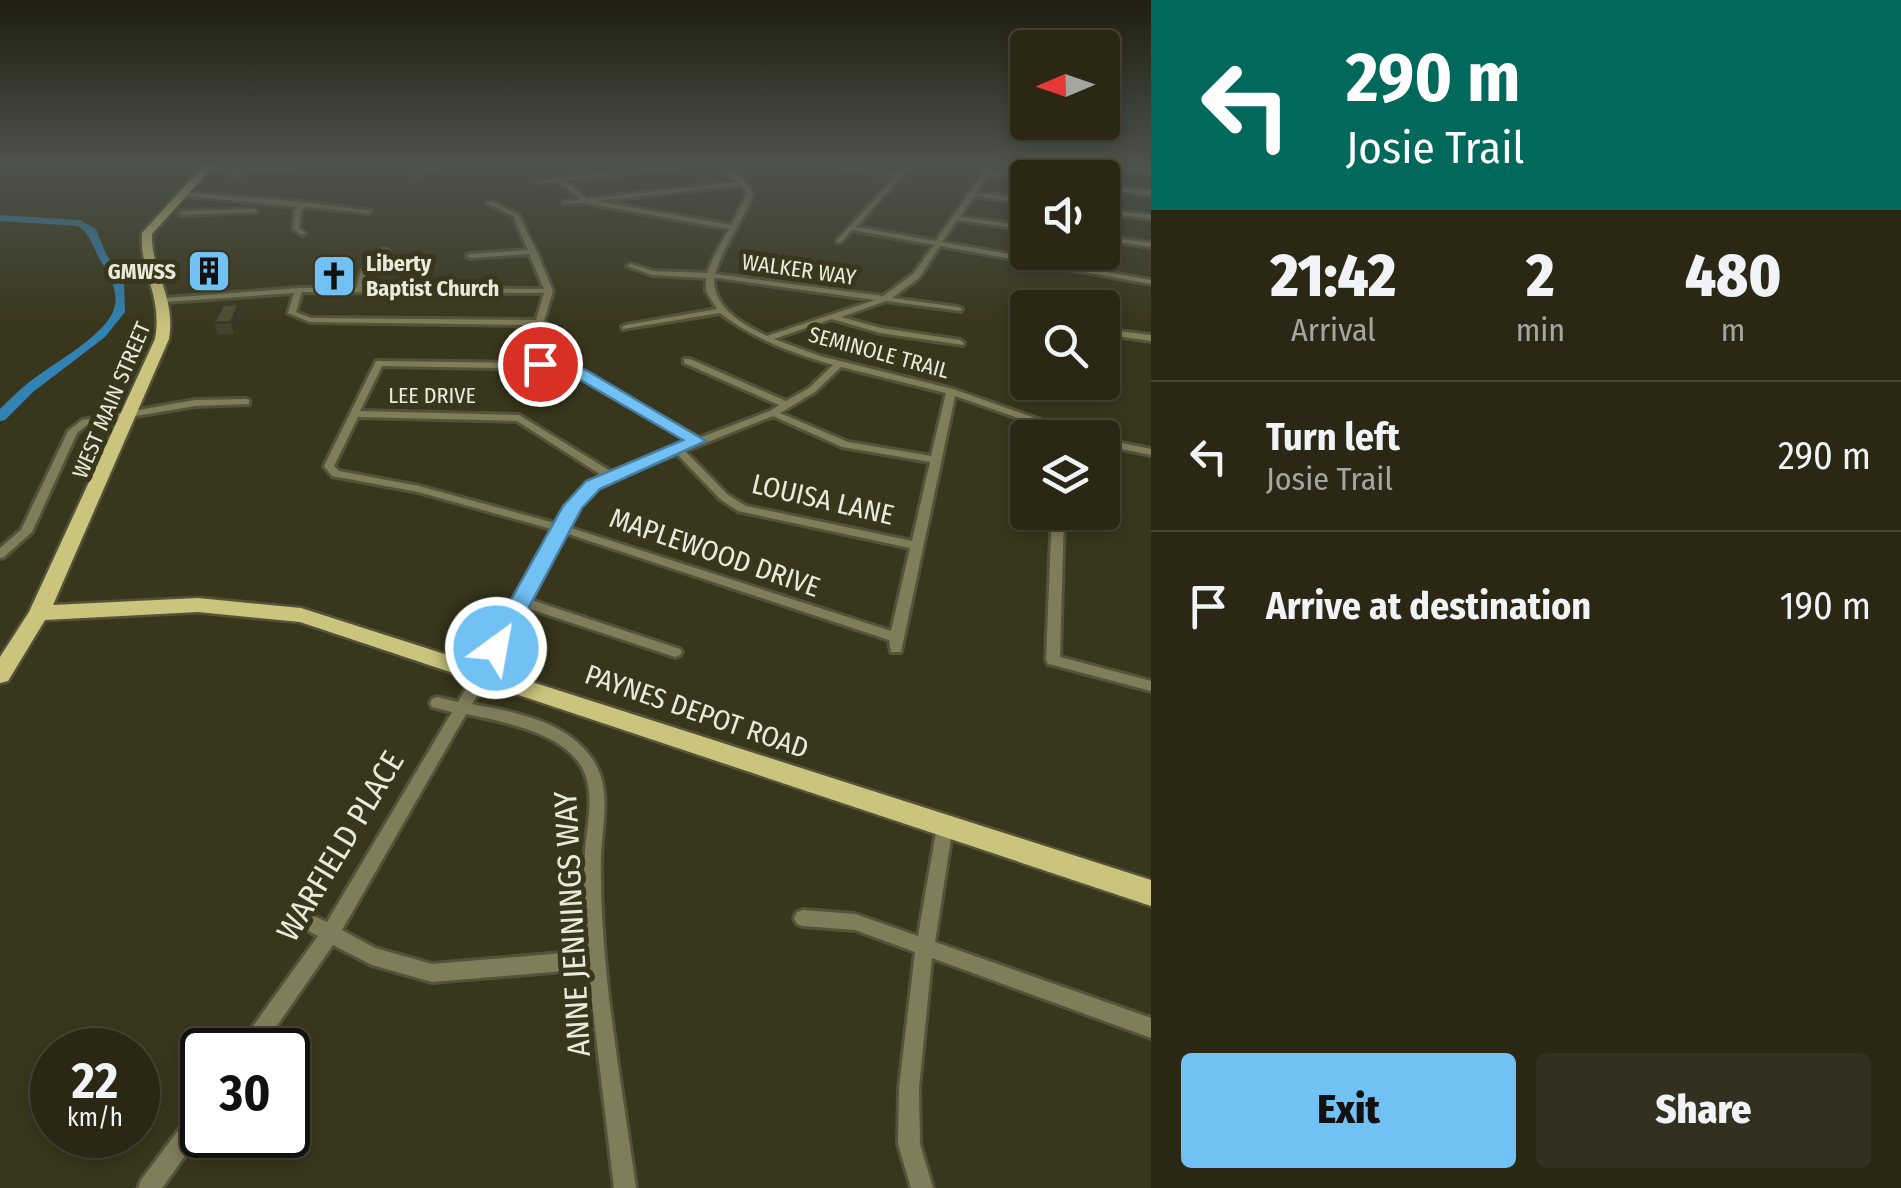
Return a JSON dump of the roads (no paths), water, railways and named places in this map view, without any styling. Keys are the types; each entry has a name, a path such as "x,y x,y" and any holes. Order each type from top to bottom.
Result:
{"main road":[{"name":"WEST MAIN STREET","path":"0,675 38,613 162,339 166,300 145,236 159,218"},
{"name":"PAYNES DEPOT ROAD","path":"38,613 198,605 282,612 355,630 1151,893"}],"street":[{"path":"297,218 296,229 302,232"},
{"path":"518,218 550,291 528,364"},
{"path":"681,218 734,228"},
{"path":"626,327 724,310 710,290 709,275 738,218"},
{"path":"839,240 859,218"},
{"path":"768,338 885,300 916,276 956,218"},
{"path":"959,218 1010,226"},
{"path":"850,228 1151,282"},
{"path":"1120,241 1151,245"},
{"path":"358,290 364,273 385,270 384,251"},
{"path":"470,256 533,252"},
{"name":"WALKER WAY","path":"631,266 657,274 709,275 958,310"},
{"path":"166,300 298,290 550,291"},
{"path":"298,290 292,313 310,320 542,322"},
{"name":"SEMINOLE TRAIL","path":"724,310 768,338 838,365 951,392 1024,420"},
{"path":"833,317 960,344"},
{"path":"1120,333 1151,338"},
{"path":"687,360 787,405"},
{"path":"356,414 379,363 528,364 580,374 697,441"},
{"name":"WARFIELD PLACE","path":"263,1028 328,934 524,602 573,506 593,485 611,476 773,413 812,390 838,365"},
{"path":"918,546 951,392"},
{"path":"0,554 26,532 74,431 85,422 195,403 246,402"},
{"path":"773,413 846,445 936,460"},
{"name":"MAPLEWOOD DRIVE","path":"356,414 330,471 398,483 663,557 896,643 918,546"},
{"name":"LEE DRIVE","path":"356,414 519,418 611,476"},
{"path":"1120,446 1151,452"},
{"name":"LOUISA LANE","path":"679,450 724,497 742,509 918,546"},
{"path":"1058,530 1054,660 1151,686"},
{"path":"524,602 674,652"},
{"name":"ANNE JENNINGS WAY","path":"437,703 544,729 569,743 588,763 596,788 592,874 597,959 626,1188"},
{"path":"922,1188 909,1144 908,1088 945,826"},
{"path":"804,918 854,922 1151,1028"},
{"path":"307,921 404,969 432,973 597,959"},
{"path":"149,1188 180,1145"}],"waterway":[{"path":"0,417 28,389 101,334 119,312 120,294 119,282 101,254 93,231 80,223 7,218"}],"place":[{"name":"GMWSS","path":"209,271"},
{"name":"Liberty Baptist Church","path":"334,276"}]}
